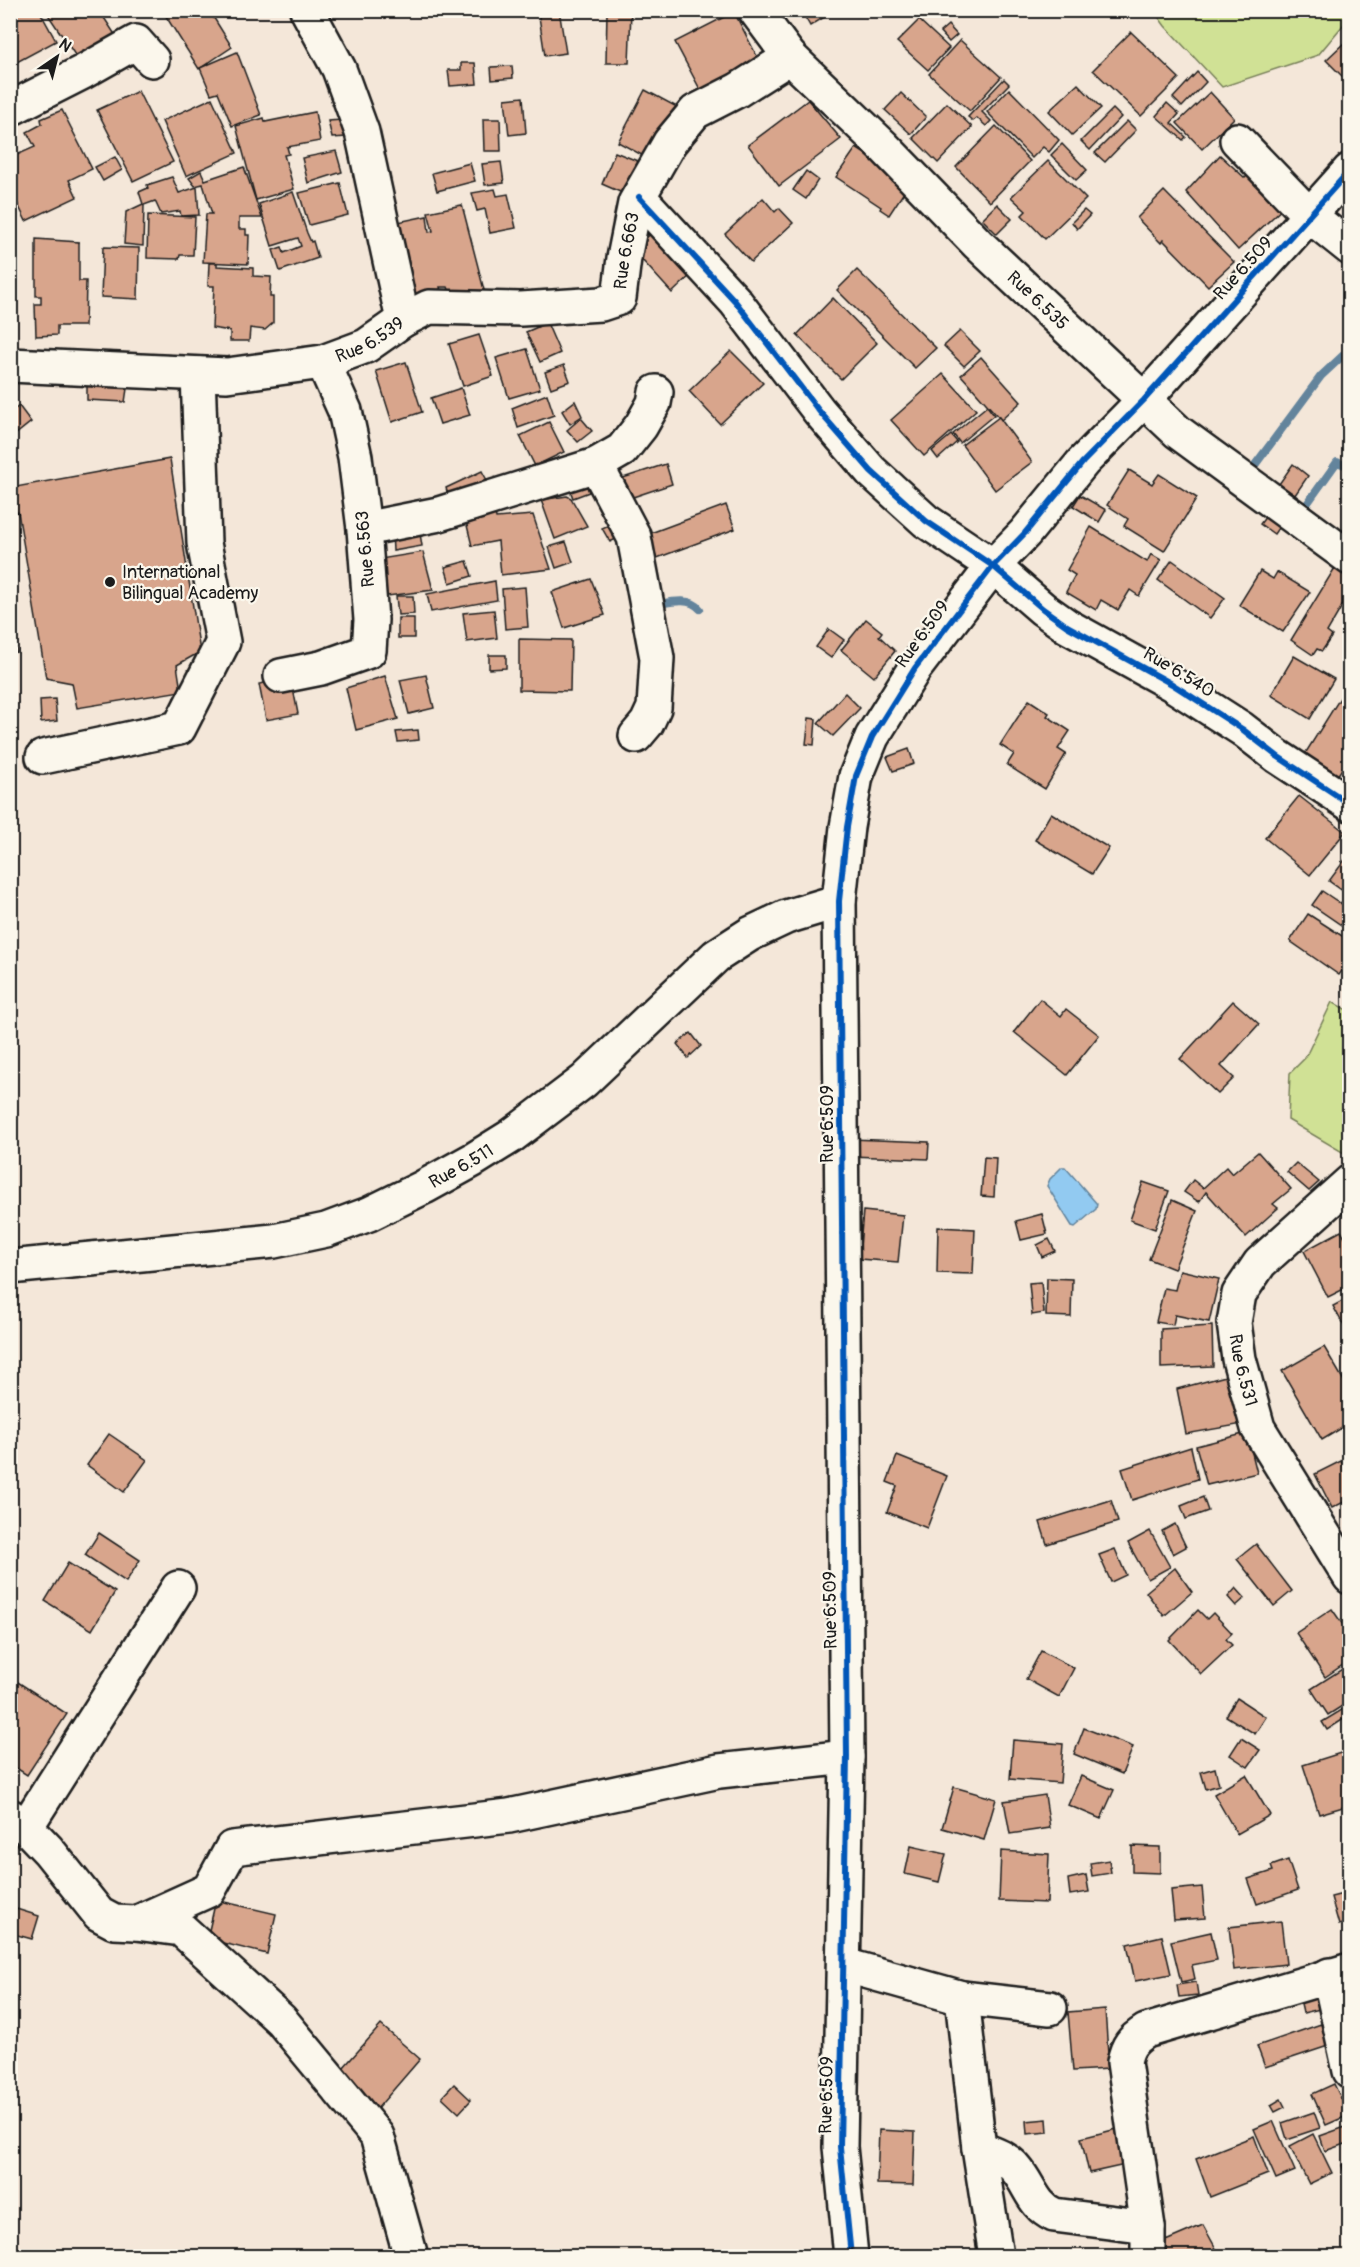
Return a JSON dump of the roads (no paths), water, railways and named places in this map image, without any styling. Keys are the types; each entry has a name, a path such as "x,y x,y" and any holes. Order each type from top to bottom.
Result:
{"street":[{"name":"Rue 6.539","path":"10,365 227,375 323,362 366,346 403,320 362,132 339,69 306,10"},
{"name":"Rue 6.535","path":"755,10 790,57 883,146 978,244 1144,400 1211,458 1350,558"},
{"path":"10,109 136,42 152,60"},
{"name":"Rue 6.663","path":"403,320 429,307 521,309 612,302 620,296 629,227 639,197 670,142 695,112 738,90 790,57"},
{"path":"1237,140 1310,216 1350,248"},
{"name":"Rue 6.509","path":"851,2256 840,2147 847,1757 839,901 847,827 856,776 872,737 915,668 993,566 1025,533 1083,462 1144,400 1350,170"},
{"name":"Rue 6.540","path":"639,197 735,301 819,411 871,471 926,521 993,566 1042,609 1067,626 1172,684 1242,729 1277,756 1350,804"},
{"name":"Rue 6.563","path":"281,676 321,668 369,651 371,620 364,528 355,457 345,411 323,362"},
{"path":"43,757 179,728 223,642 204,543 198,374"},
{"path":"364,528 439,514 596,465 622,450 641,426 654,403 656,392"},
{"path":"596,465 634,537 657,658 654,708 647,723 636,736"},
{"name":"Rue 6.511","path":"10,1267 274,1241 326,1230 369,1214 424,1187 510,1137 584,1081 716,956 750,934 786,917 839,901"},
{"name":"Rue 6.531","path":"1350,1182 1260,1263 1239,1294 1234,1323 1239,1359 1258,1428 1350,1577"},
{"path":"178,1588 18,1822 48,1850 99,1914 114,1922 181,1929 281,2020 376,2136 410,2253"},
{"path":"136,1923 209,1890 232,1848 509,1816 719,1771 847,1757"},
{"path":"844,1965 962,1998 1050,2008"},
{"path":"979,2148 1004,2158 1016,2170 1037,2203 1045,2211 1148,2242 1124,2062 1131,2040 1146,2031 1339,1973 1350,2071"},
{"path":"962,1998 979,2148 996,2256"}],"water":[{"path":"1062,1167 1065,1167 1097,1204 1096,1209 1075,1227 1072,1226 1047,1186 1050,1179"}],"waterway":[{"path":"1252,469 1321,376 1350,349"},
{"path":"1307,504 1337,462 1350,467"},
{"path":"653,605 684,601 700,609"}],"place":[{"name":"International Bilingual Academy","path":"110,582"}]}
